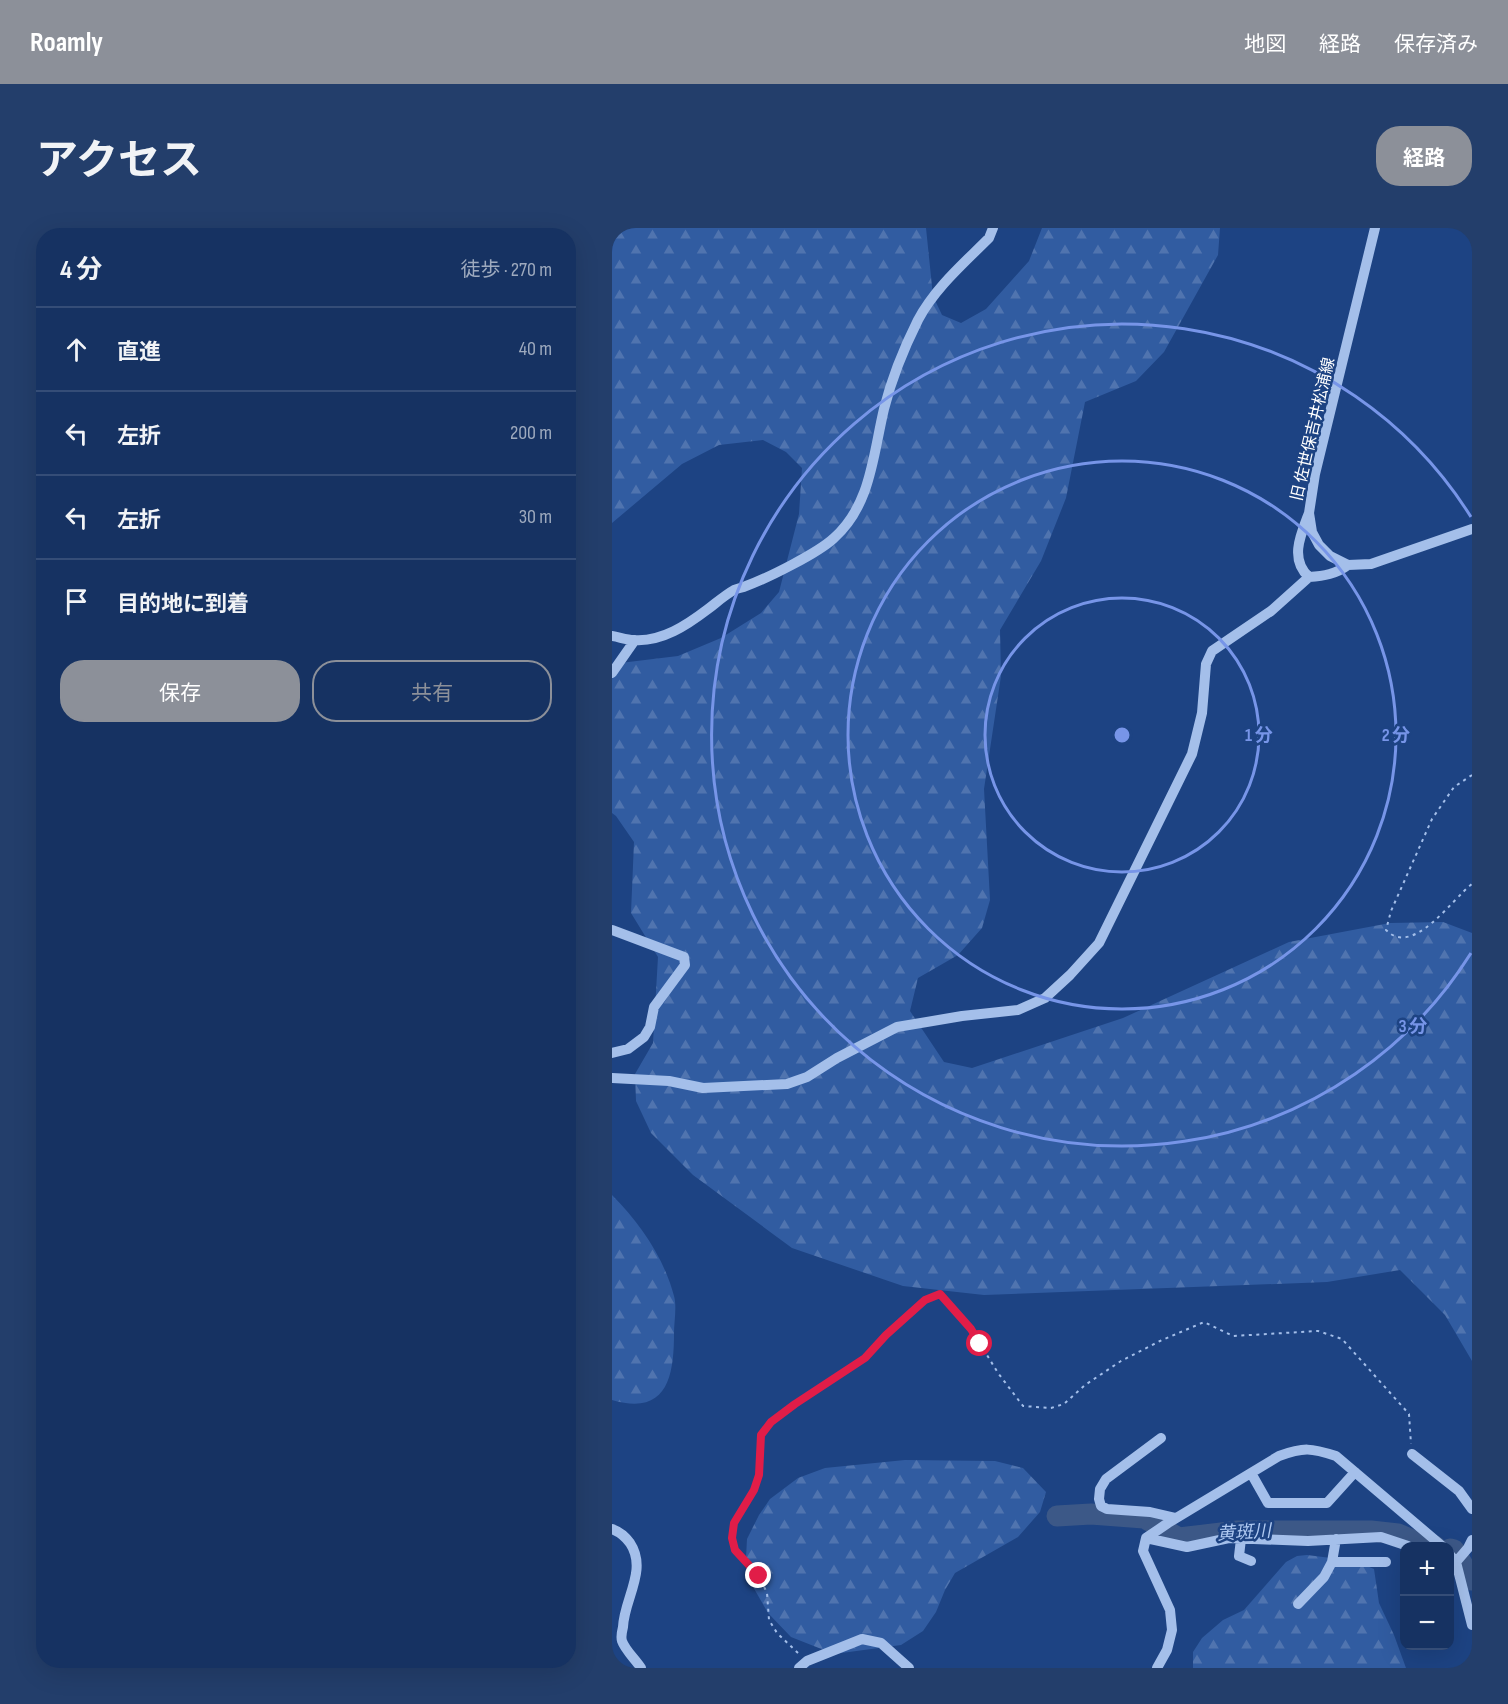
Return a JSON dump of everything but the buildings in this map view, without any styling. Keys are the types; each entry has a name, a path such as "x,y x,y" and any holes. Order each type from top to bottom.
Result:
{"street":[{"path":"612,636 635,640 652,638 688,624 735,589 747,586 806,556 833,539 854,515 866,488 884,408 918,320 938,289 989,238 993,228"},
{"name":"旧 佐世保吉井松浦線","path":"1348,565 1330,556 1319,545 1312,532 1309,513 1315,474 1375,228"},
{"path":"1309,513 1300,536 1298,549 1302,570 1309,577"},
{"path":"612,1078 669,1081 703,1088 787,1084 807,1077 837,1058 897,1027 962,1016 1018,1010 1045,998 1099,943 1192,754 1202,713 1206,664 1212,651 1271,611 1309,577 1332,574 1348,565 1371,564 1472,529"},
{"path":"612,673 635,640"},
{"path":"612,930 684,957 686,965 654,1007 650,1027 644,1037 628,1049 612,1053"},
{"path":"1161,1438 1106,1479 1100,1489 1099,1499 1101,1506 1107,1509 1150,1512 1176,1518"},
{"path":"1157,1668 1167,1650 1172,1630 1170,1610 1143,1551 1146,1538 1279,1456 1298,1449 1317,1450 1336,1456 1437,1542"},
{"path":"1412,1454 1459,1491 1472,1509"},
{"path":"1251,1473 1268,1503 1327,1503 1355,1472"},
{"path":"612,1530 627,1538 635,1551 637,1560 636,1579 624,1612 622,1641 641,1668"},
{"path":"1146,1538 1187,1547 1229,1538 1308,1541 1381,1537 1400,1543"},
{"path":"1241,1539 1239,1556 1251,1561"},
{"path":"1298,1604 1324,1577 1332,1562 1336,1539"},
{"path":"1454,1558 1468,1548 1472,1540"},
{"path":"1332,1562 1386,1562"},
{"path":"1454,1566 1472,1625"},
{"path":"803,1665 862,1638 880,1643 909,1668"}],"path":[{"path":"1472,775 1454,787 1432,819 1391,911 1386,930 1392,936 1402,939 1418,933 1472,884"},
{"path":"803,1665 769,1620 767,1593 759,1576 735,1550 732,1538 734,1523 754,1490 759,1475 761,1435 771,1422 795,1404 865,1358 886,1335 925,1300 940,1294 971,1329 998,1373 1023,1406 1051,1408 1064,1404 1085,1385 1121,1361 1204,1322 1233,1336 1318,1331 1342,1339 1409,1414 1412,1454"}],"green space":[{"path":"612,228 926,228 933,296 942,315 961,323 986,309 1029,261 1042,228 1220,228 1218,255 1164,352 1136,381 1085,402 1066,498 1041,561 1000,630 1001,676 984,789 990,900 982,928 958,955 918,978 910,1011 944,1062 972,1068 1123,1018 1289,942 1390,923 1443,922 1472,933 1472,1361 1445,1315 1400,1270 1327,1282 984,1295 903,1286 792,1248 693,1175 651,1133 636,1101 635,1074 653,1043 658,957 631,913 634,842 612,813 612,664 678,656 721,638 761,613 779,592 799,514 802,468 786,452 763,440 719,445 682,464 612,523"},
{"path":"612,1195 650,1242 664,1268 675,1300 674,1349 669,1378 664,1389 656,1397 645,1402 630,1404 612,1400"},
{"path":"905,1460 995,1461 1023,1468 1046,1492 1040,1512 1018,1537 955,1573 936,1612 923,1631 901,1645 834,1654 791,1637 768,1613 748,1578 747,1539 759,1515 770,1499 798,1478 825,1468"},
{"path":"1307,1555 1355,1561 1374,1569 1379,1603 1406,1668 1193,1668 1193,1652 1202,1638 1223,1620 1244,1610 1286,1562 1297,1556"}],"waterway":[{"name":"黄斑川","path":"1057,1516 1091,1514 1144,1518 1179,1538 1238,1531 1371,1531 1398,1534 1417,1542"},
{"name":"黄斑川","path":"1454,1550 1472,1580"}],"route":[{"path":"759,1576 735,1550 732,1538 734,1523 754,1490 759,1475 761,1435 771,1422 813,1391 865,1358 886,1335 925,1300 940,1294 971,1329 980,1344"}]}
